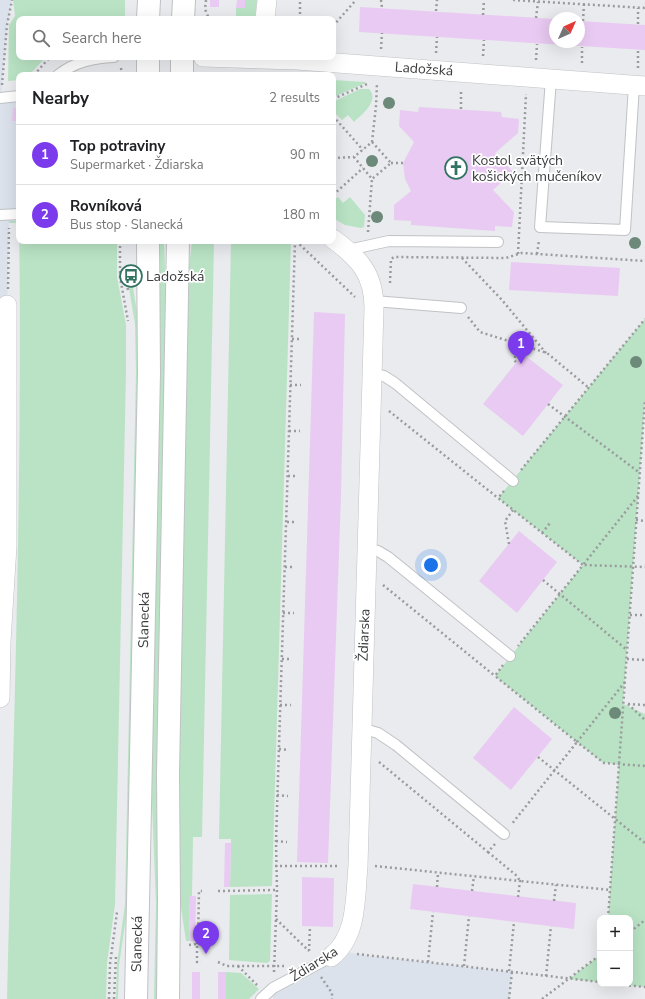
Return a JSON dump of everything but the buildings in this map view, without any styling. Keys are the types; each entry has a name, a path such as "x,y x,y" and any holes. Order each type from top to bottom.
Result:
{"main road":[{"path":"148,16 149,0"},
{"path":"183,16 184,0"},
{"path":"148,60 148,72"},
{"path":"182,60 182,72"},
{"name":"Slanecká","path":"136,999 149,372 148,244"},
{"name":"Slanecká","path":"168,999 168,766 178,244"}],"street":[{"path":"265,16 267,0"},
{"name":"Ladožská","path":"230,60 266,64 551,79 639,86"},
{"name":"Ždiarska","path":"328,953 348,936 353,918 358,866 372,374 382,302 369,276 348,250 336,241"},
{"path":"0,698 1,642 7,546 4,483 4,361 7,305"}],"lane":[{"path":"62,72 73,64 85,60"},
{"path":"551,79 540,227 625,230 639,86"},
{"path":"1,98 16,96"},
{"path":"348,250 389,241 445,240 498,242"},
{"path":"382,302 461,308"},
{"path":"372,374 384,376 395,383 512,481"},
{"path":"367,548 378,551 388,557 510,656"},
{"path":"361,728 378,732 396,745 504,834"},
{"name":"Ždiarska","path":"267,994 328,953"}],"path":[{"path":"1,98 7,25 12,0"},
{"path":"206,0 206,10 208,16"},
{"path":"300,0 300,16"},
{"path":"336,23 356,0"},
{"path":"382,0 382,8"},
{"path":"436,0 436,11"},
{"path":"483,15 484,0"},
{"path":"513,0 645,8"},
{"path":"536,18 538,2"},
{"path":"584,4 584,12"},
{"path":"638,8 638,24"},
{"path":"381,44 382,34"},
{"path":"436,48 437,37"},
{"path":"483,51 484,40"},
{"path":"536,55 537,44"},
{"path":"582,48 582,58"},
{"path":"638,50 638,61"},
{"path":"37,72 47,60"},
{"path":"336,98 351,90 377,80 372,142 354,158 336,158"},
{"path":"461,84 461,109"},
{"path":"518,254 526,89"},
{"path":"336,119 363,150"},
{"path":"372,142 391,163 403,164"},
{"path":"354,158 372,179 368,233"},
{"path":"372,179 391,163"},
{"path":"336,192 363,168"},
{"path":"7,305 9,214"},
{"path":"445,240 502,300 547,353 589,388"},
{"path":"120,244 120,276 129,324"},
{"path":"267,994 276,919 277,890 275,866 295,244"},
{"path":"382,302 391,263 394,257 506,258 518,254 530,254 645,260"},
{"path":"461,308 480,332 547,353"},
{"path":"498,498 645,319"},
{"path":"292,339 302,339"},
{"path":"516,362 514,360 518,344"},
{"path":"290,385 301,385"},
{"path":"372,397 583,565 645,567"},
{"path":"608,915 645,400"},
{"path":"548,404 640,474 645,476"},
{"path":"289,431 300,431"},
{"path":"288,476 298,476"},
{"path":"495,676 638,496"},
{"path":"509,544 505,521 514,510"},
{"path":"636,520 645,521"},
{"path":"287,522 297,522"},
{"path":"542,533 550,523"},
{"path":"285,567 295,567"},
{"path":"366,578 376,580 604,763 645,766"},
{"path":"543,580 627,650"},
{"path":"283,613 294,613"},
{"path":"630,615 645,615"},
{"path":"282,659 292,659"},
{"path":"626,659 645,660"},
{"path":"488,852 625,682"},
{"path":"623,704 645,705"},
{"path":"628,704 645,720"},
{"path":"280,706 291,705"},
{"path":"279,749 289,750"},
{"path":"361,751 371,755 517,876 520,881 518,896"},
{"path":"538,757 645,843"},
{"path":"277,795 288,796"},
{"path":"276,841 287,842"},
{"path":"275,866 358,866 610,890"},
{"path":"437,887 438,873"},
{"path":"472,891 474,876"},
{"path":"554,901 556,885"},
{"path":"218,891 277,890"},
{"path":"201,962 196,962 198,941 198,891 202,891"},
{"path":"109,999 110,964 117,911"},
{"path":"428,962 433,912"},
{"path":"464,966 469,916"},
{"path":"276,919 309,950"},
{"path":"633,930 645,920"},
{"path":"509,999 514,922"},
{"path":"310,926 309,955 328,953 361,955 597,982"},
{"path":"546,976 551,926"},
{"path":"189,949 189,944 197,944"},
{"path":"542,999 597,958"},
{"path":"238,966 267,994"},
{"path":"633,986 645,987"}],"shaded area":[{"path":"0,0 12,0 7,25 1,97 16,96 16,223 9,223 0,698"},
{"path":"340,950 361,955 512,972 509,999 273,999 273,988"}],"green space":[{"path":"13,0 125,0 125,16 16,16 16,60 43,60 32,72 16,72 16,80 8,81 9,25 15,16"},
{"path":"245,0 257,0 255,16 236,16 236,8 245,8"},
{"path":"336,80 366,83 336,96"},
{"path":"360,89 369,89 372,94 369,107 354,122 348,115 342,120 336,114 336,101"},
{"path":"338,197 343,203 350,197 365,215 364,227 361,228 345,225 336,220 336,199"},
{"path":"9,221 16,221 16,223 9,223"},
{"path":"19,244 117,244 117,277 126,325 126,372 115,904 107,963 106,999 7,999 19,514"},
{"path":"158,244 164,244 167,321 158,999 154,999 156,903 151,779"},
{"path":"192,244 214,244 202,837 193,837 192,896 190,897 189,941 186,941 179,894 177,776 187,286"},
{"path":"231,244 291,244 272,886 230,887 231,839 219,839"},
{"path":"127,276 131,276 139,324 128,904 119,965 118,999 116,999 117,964 125,904 136,372 135,324"},
{"path":"645,319 645,400 623,704 645,714 645,987 633,986 633,915 608,915 619,765 602,762 495,676 583,565 498,498"},
{"path":"272,894 270,961 267,963 229,960 230,895"},
{"path":"597,957 597,982 569,979"},
{"path":"226,972 241,973 259,989 249,999 226,999"}],"place":[{"name":"Kostol svätých košických mučeníkov","path":"456,168"},
{"name":"Ladožská","path":"131,276"},
{"name":"Top potraviny","path":"521,364"},
{"name":"Rovníková","path":"206,954"}]}
